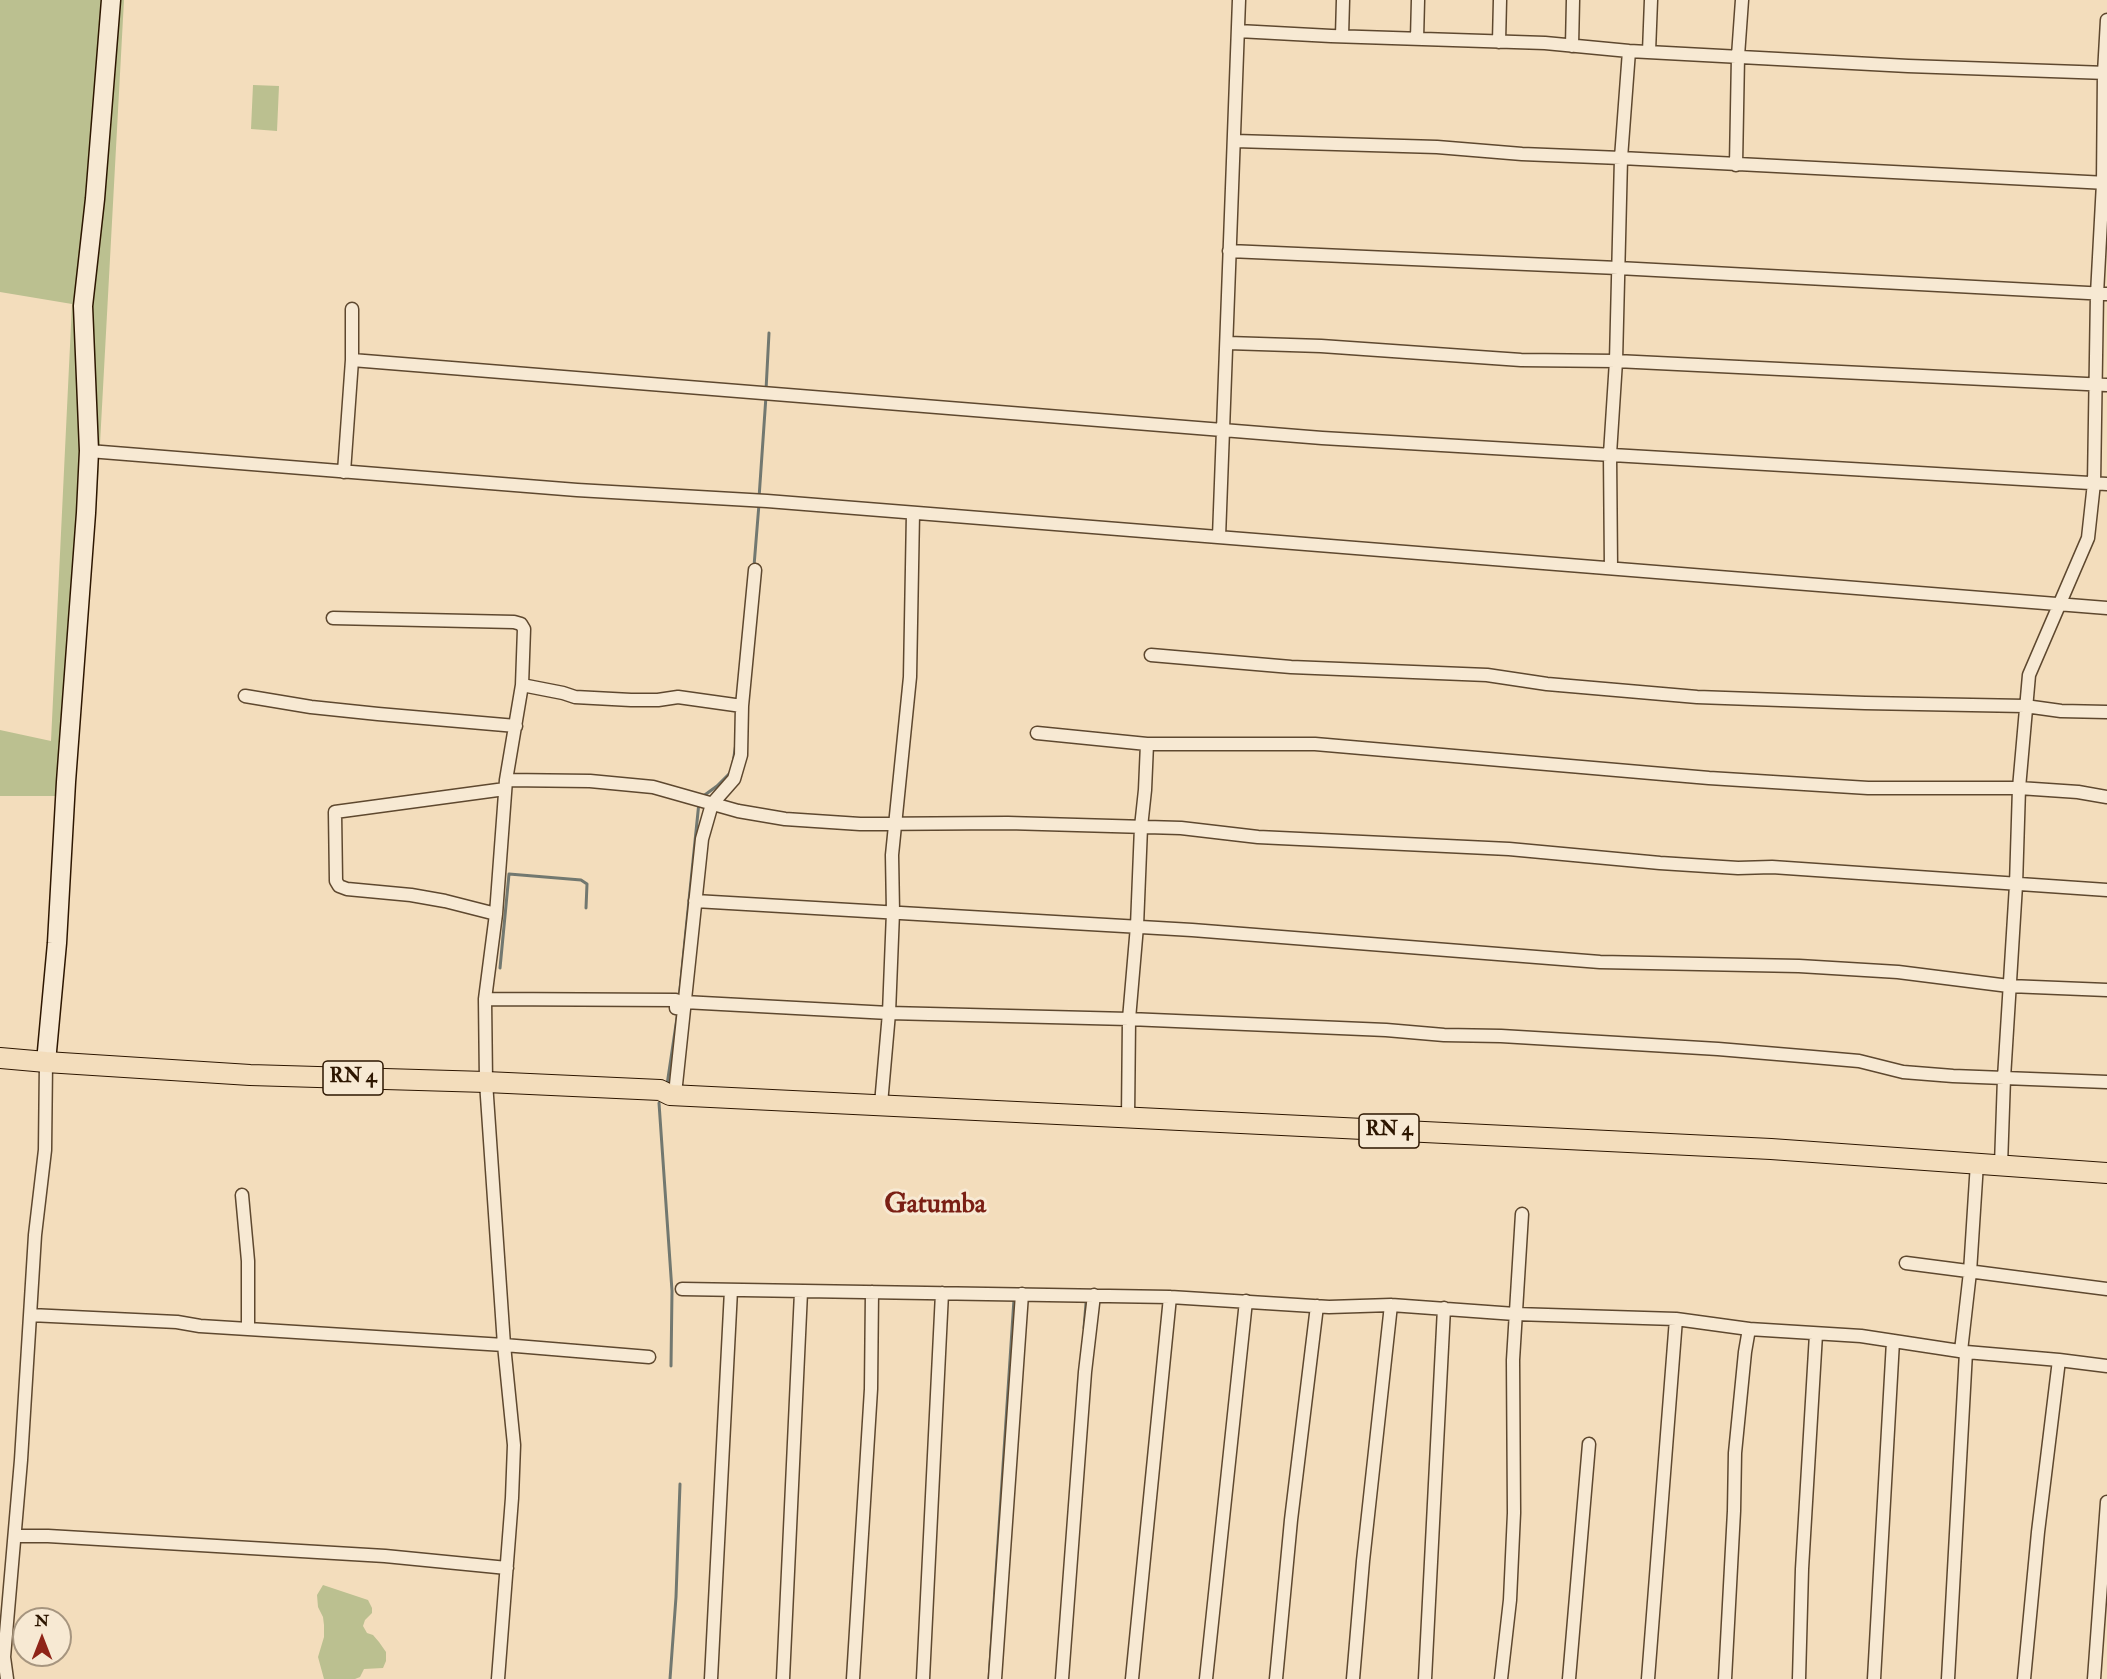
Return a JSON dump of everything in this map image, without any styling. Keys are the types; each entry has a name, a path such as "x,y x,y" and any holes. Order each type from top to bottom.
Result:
{"main road":[{"path":"46,1062 57,943 66,782 86,513 89,451 84,306 111,0"},
{"name":"RN 4","path":"0,1058 250,1075 660,1090 670,1095 1771,1149 2107,1173"}],"street":[{"path":"1219,537 1222,430 1228,343 1229,251 1236,141 1239,0"},
{"path":"1342,36 1343,0"},
{"path":"1417,39 1418,0"},
{"path":"1499,42 1500,0"},
{"path":"1572,46 1573,0"},
{"path":"1649,52 1651,0"},
{"path":"1736,165 1738,56 1742,0"},
{"path":"2001,1165 2025,706 2030,675 2088,538 2094,483 2094,385 2102,294 2107,20"},
{"path":"1238,31 1545,43 1629,51 1908,66 2105,73"},
{"path":"1611,568 1610,454 1616,362 1621,158 1629,51"},
{"path":"1236,141 1437,147 1522,154 2105,183"},
{"path":"1229,251 1618,268 2102,294"},
{"path":"344,471 352,360 352,309"},
{"path":"1228,343 1321,346 1521,360 1616,362 2107,386"},
{"path":"352,360 1322,438 2107,484"},
{"path":"89,451 577,490 767,501 2107,608"},
{"path":"880,1104 889,1013 893,912 892,855 910,677 913,513"},
{"path":"703,802 734,779 741,755 739,705 755,570"},
{"path":"333,618 514,622 522,624 524,629 522,685 505,785 496,914 485,999 486,1082 504,1345 514,1445 498,1679"},
{"path":"1151,655 1291,667 1487,675 1547,684 1697,697 2025,706 2061,711 2107,712"},
{"path":"522,685 575,697 649,700 678,697 739,705"},
{"path":"245,696 311,707 516,726"},
{"path":"1037,733 1147,744 1315,744 1709,778 1868,788 2019,788 2078,792 2107,797"},
{"path":"1128,1118 1129,1019 1137,927 1147,744"},
{"path":"496,914 445,901 347,889 339,886 336,881 335,812 505,785 590,781 653,787 703,802 785,819 896,825 1008,823 1181,828 1258,837 1509,849 1660,863 1738,868 1772,867 2107,890"},
{"path":"675,1094 681,1007 702,839 703,802"},
{"path":"695,902 1137,927 1600,962 1799,966 1898,972 2009,986 2107,990"},
{"path":"485,999 676,1000 681,1007"},
{"path":"681,1007 1129,1019 1501,1036 1718,1049 1859,1062 1903,1072 2107,1082"},
{"path":"7,1679 2,1656 6,1571 15,1536 35,1235 45,1150 46,1062"},
{"path":"1948,1679 1963,1352 1971,1272 1977,1163"},
{"path":"242,1195 248,1261 248,1329"},
{"path":"1501,1679 1510,1600 1514,1513 1513,1387 1522,1214"},
{"path":"1906,1263 2107,1289"},
{"path":"682,1289 1170,1297 1317,1306 1391,1305 1515,1314 1676,1319 1749,1329 1861,1336 1963,1352 2107,1366"},
{"path":"711,1679 731,1290"},
{"path":"783,1679 801,1292"},
{"path":"853,1679 871,1389 873,1292"},
{"path":"923,1679 942,1293"},
{"path":"995,1679 1022,1294"},
{"path":"1062,1679 1085,1372 1095,1295"},
{"path":"1132,1679 1170,1297"},
{"path":"1206,1679 1246,1300"},
{"path":"1353,1679 1391,1305"},
{"path":"1276,1679 1291,1520 1317,1306"},
{"path":"1425,1679 1444,1308"},
{"path":"30,1315 177,1322 200,1326 504,1345 649,1357"},
{"path":"1648,1679 1676,1319"},
{"path":"1725,1679 1735,1453 1749,1329"},
{"path":"1799,1679 1802,1569 1816,1334"},
{"path":"1874,1679 1893,1341"},
{"path":"2024,1679 2038,1532 2059,1360"},
{"path":"1569,1679 1589,1444"},
{"path":"2094,1679 2107,1502"},
{"path":"15,1536 385,1556 507,1568"}],"green space":[{"path":"0,0 124,0 97,499 72,796 0,796 0,730 51,741 72,304 0,292"},
{"path":"253,85 279,86 277,131 251,129"},
{"path":"323,1585 368,1600 372,1613 363,1626 386,1652 383,1668 364,1669 360,1677 355,1679 324,1679 318,1657 324,1637 324,1625 317,1595"}],"waterway":[{"path":"766,390 769,333"},
{"path":"759,498 766,396"},
{"path":"754,566 759,504"},
{"path":"733,763 736,743"},
{"path":"702,797 731,772"},
{"path":"679,999 699,802"},
{"path":"500,968 509,874 581,880 587,884 586,908"},
{"path":"667,1085 678,1011"},
{"path":"659,1103 672,1291 671,1366"},
{"path":"989,1679 1014,1299"},
{"path":"1084,1328 1086,1303"},
{"path":"670,1679 680,1484"}],"district":[{"name":"Gatumba","path":"935,1206"}]}
